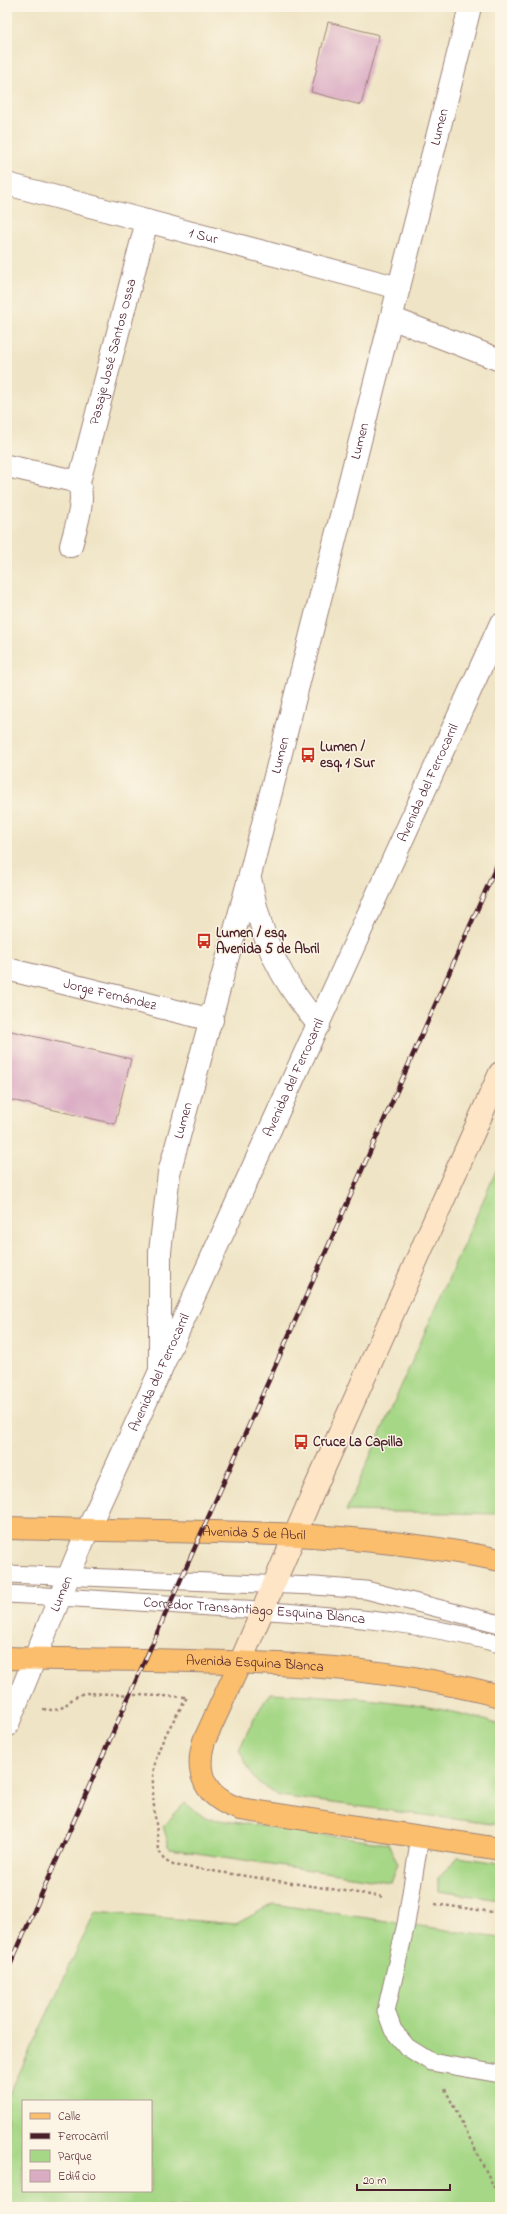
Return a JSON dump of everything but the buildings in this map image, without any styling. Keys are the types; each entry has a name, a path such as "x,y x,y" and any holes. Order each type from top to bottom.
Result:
{"main road":[{"path":"500,1073 294,1536 240,1663 204,1741 200,1755 200,1768 204,1782 218,1800 240,1809 500,1849"},
{"name":"Avenida 5 de Abril","path":"7,1528 88,1529 333,1537 402,1543 457,1551 500,1560"},
{"name":"Avenida Esquina Blanca","path":"7,1658 240,1663 331,1667 428,1679 500,1696"}],"street":[{"name":"Lumen","path":"160,1371 160,1252 164,1202 169,1173 212,1020 250,875 470,7"},
{"name":"1 Sur","path":"7,184 399,288"},
{"name":"Pasaje José Santos Ossa","path":"71,546 81,509 82,493 79,482 147,221"},
{"path":"391,318 500,360"},
{"path":"7,466 79,482"},
{"name":"Avenida del Ferrocarril","path":"88,1529 500,625"},
{"name":"Lumen","path":"250,875 255,909 265,940 279,971 297,999 319,1025"},
{"name":"Jorge Fernández","path":"7,969 212,1020"},
{"name":"Lumen","path":"36,1658 88,1529"},
{"path":"7,1726 36,1658"}],"lane":[{"path":"7,1574 66,1586"},
{"name":"Corredor Transantiago Esquina Blanca","path":"7,1594 66,1586 274,1584 366,1590 500,1624"},
{"name":"Corredor Transantiago Esquina Blanca","path":"66,1586 262,1611 304,1613 411,1626 465,1635 500,1644"},
{"path":"420,1837 406,1924 386,2012 393,2030 407,2047 431,2062 500,2074"}],"path":[{"path":"431,2062 500,2199"}],"green space":[{"path":"500,1162 500,1514 346,1511"},
{"path":"270,1693 357,1698 415,1705 444,1710 500,1725 500,1825 279,1796 255,1780 239,1750 254,1718"},
{"path":"185,1803 205,1818 388,1844 398,1863 391,1882 170,1849 163,1826"},
{"path":"458,1857 500,1863 500,1900 438,1891 438,1879"},
{"path":"273,1904 500,1938 500,2207 7,2207 7,2099 95,1912 236,1924"}],"railway":[{"path":"7,1972 500,858"}],"place":[{"name":"Lumen / esq. 1 Sur","path":"308,755"},
{"name":"Lumen / esq. Avenida 5 de Abril","path":"204,941"},
{"name":"Cruce La Capilla","path":"301,1442"}]}
